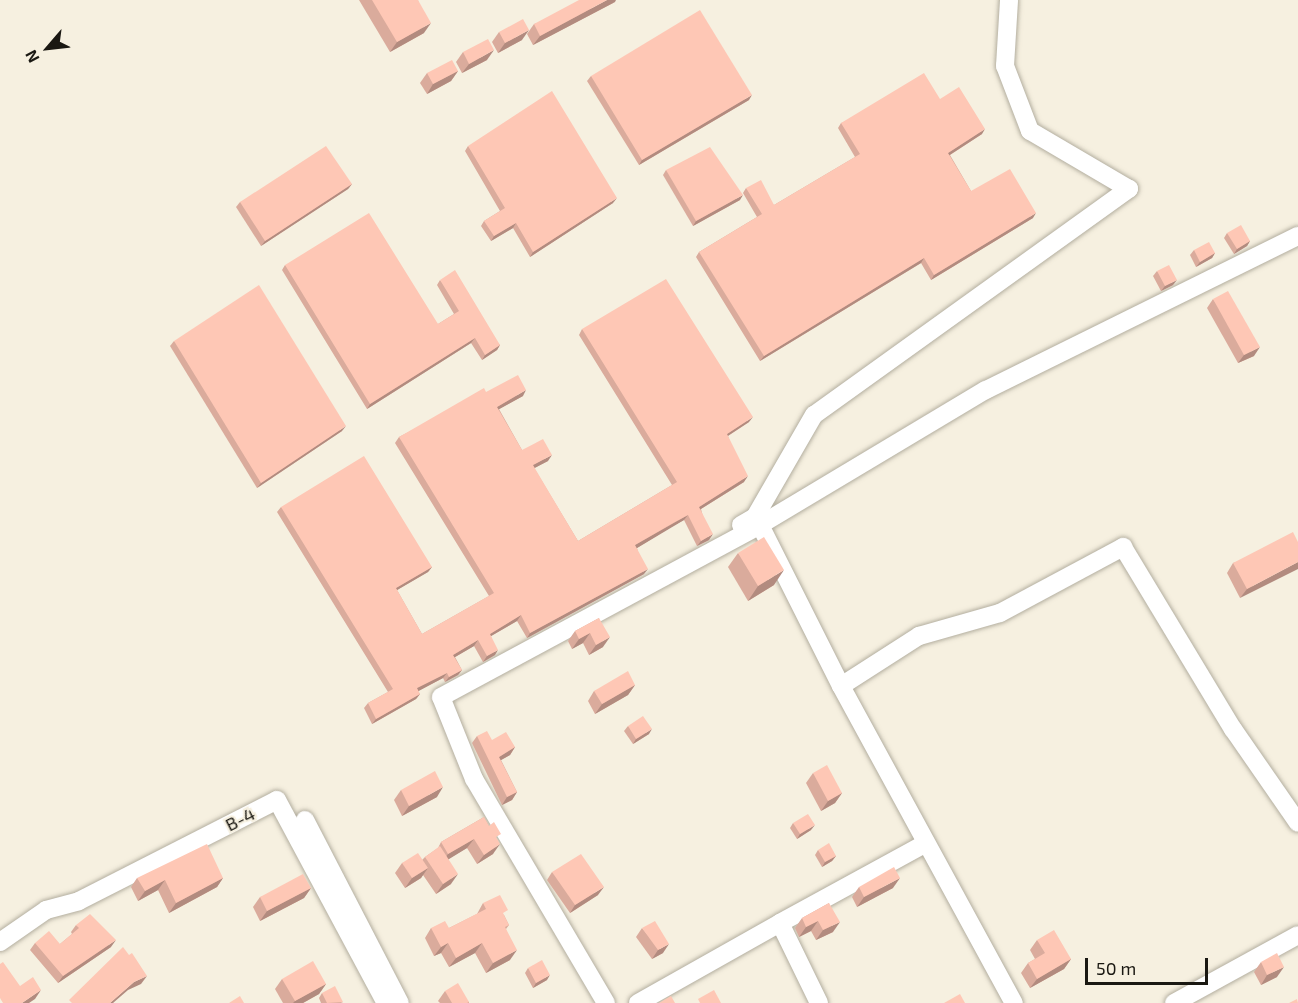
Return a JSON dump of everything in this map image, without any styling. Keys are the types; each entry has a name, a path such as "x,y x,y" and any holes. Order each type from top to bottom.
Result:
{"street":[{"path":"623,596 755,517 814,415 1129,189 1030,132 1005,66 1009,0"},
{"path":"606,1003 474,779 441,697 623,596 760,525 986,390 1298,236"},
{"path":"760,525 841,686 1014,1003"},
{"path":"841,686 919,636 1000,613 1123,548 1233,729 1298,823"},
{"name":"B-4","path":"0,942 46,910 79,901 277,800 386,1003"},
{"path":"305,820 400,1003"},
{"path":"638,1003 926,843"},
{"path":"780,923 819,1003"},
{"path":"1174,1003 1298,935"}],"building":[{"path":"372,0 418,0 431,23 397,42"},
{"path":"579,0 607,0 540,36 534,24"},
{"path":"700,10 752,95 642,160 591,76"},
{"path":"523,19 529,30 505,43 499,32"},
{"path":"488,39 494,50 469,64 463,52"},
{"path":"452,60 458,71 433,84 427,73"},
{"path":"924,73 940,99 959,87 985,129 948,153 971,191 1010,169 1036,213 934,275 924,258 764,356 699,252 762,214 746,188 761,180 774,205 860,154 841,123"},
{"path":"552,91 617,198 533,252 516,223 494,236 484,221 505,208 468,146"},
{"path":"326,146 352,184 265,241 240,202"},
{"path":"710,147 743,195 696,221 666,170"},
{"path":"369,213 438,324 459,311 440,280 455,270 500,345 485,355 475,338 370,404 285,265"},
{"path":"1241,225 1250,241 1237,249 1227,233"},
{"path":"1209,242 1215,253 1200,262 1194,250"},
{"path":"1169,265 1177,280 1165,286 1157,271"},
{"path":"666,279 753,417 727,434 748,476 699,507 713,534 701,541 688,515 675,522 635,545 648,569 530,633 521,615 490,634 498,650 487,656 478,640 453,655 462,670 449,677 447,673 417,688 420,694 376,719 368,703 393,689 281,507 364,456 432,567 396,588 422,634 494,593 399,437 484,388 486,392 518,375 526,390 497,407 522,450 543,439 552,455 533,465 578,541 677,482 582,329"},
{"path":"259,285 346,426 261,483 174,341"},
{"path":"1228,291 1260,347 1244,355 1213,299"},
{"path":"1293,532 1298,542 1298,562 1247,589 1233,563"},
{"path":"764,537 784,570 758,586 738,553"},
{"path":"599,618 610,637 596,645 590,633 579,639 575,631"},
{"path":"628,671 635,685 602,704 594,691"},
{"path":"643,716 652,729 636,739 628,726"},
{"path":"487,731 492,740 506,732 515,747 499,757 517,792 507,797 477,736"},
{"path":"827,765 842,793 828,801 813,773"},
{"path":"435,771 443,787 409,806 401,790"},
{"path":"808,814 815,825 800,834 793,823"},
{"path":"484,817 489,826 494,822 501,834 496,837 500,844 484,855 474,839 448,854 441,842"},
{"path":"829,843 836,856 825,862 818,850"},
{"path":"207,844 223,878 176,903 165,880 145,891 137,878"},
{"path":"440,846 458,874 443,884 425,857"},
{"path":"418,853 428,868 412,878 402,863"},
{"path":"581,854 604,887 575,905 552,872"},
{"path":"894,867 900,878 864,897 859,887"},
{"path":"303,874 311,888 267,911 260,897"},
{"path":"500,895 508,910 503,913 509,925 505,927 517,950 493,963 482,943 456,958 448,943 441,947 431,928 445,921 449,928 486,909 483,903"},
{"path":"829,903 840,922 823,930 818,921 806,927 802,918"},
{"path":"90,914 116,940 63,976 35,943 49,931 60,944 79,928 76,925"},
{"path":"655,921 669,944 658,950 642,928"},
{"path":"1054,930 1071,959 1037,979 1028,963 1045,953 1037,940"},
{"path":"123,947 129,955 132,953 147,976 134,982 110,1003 72,1003 69,1000"},
{"path":"1277,953 1284,967 1267,975 1261,962"},
{"path":"542,960 550,975 536,983 528,968"},
{"path":"313,961 326,984 295,1001 282,979"},
{"path":"3,962 20,986 33,977 41,990 22,1003 3,1003 0,998 0,964"},
{"path":"458,983 469,1002 452,1003 445,991"},
{"path":"335,986 343,1002 327,1003 322,993"},
{"path":"714,990 721,1003 700,1003 698,999"},
{"path":"960,994 965,1003 944,1003"},
{"path":"240,996 244,1003 229,1003"},
{"path":"671,996 675,1003 659,1003"}]}
